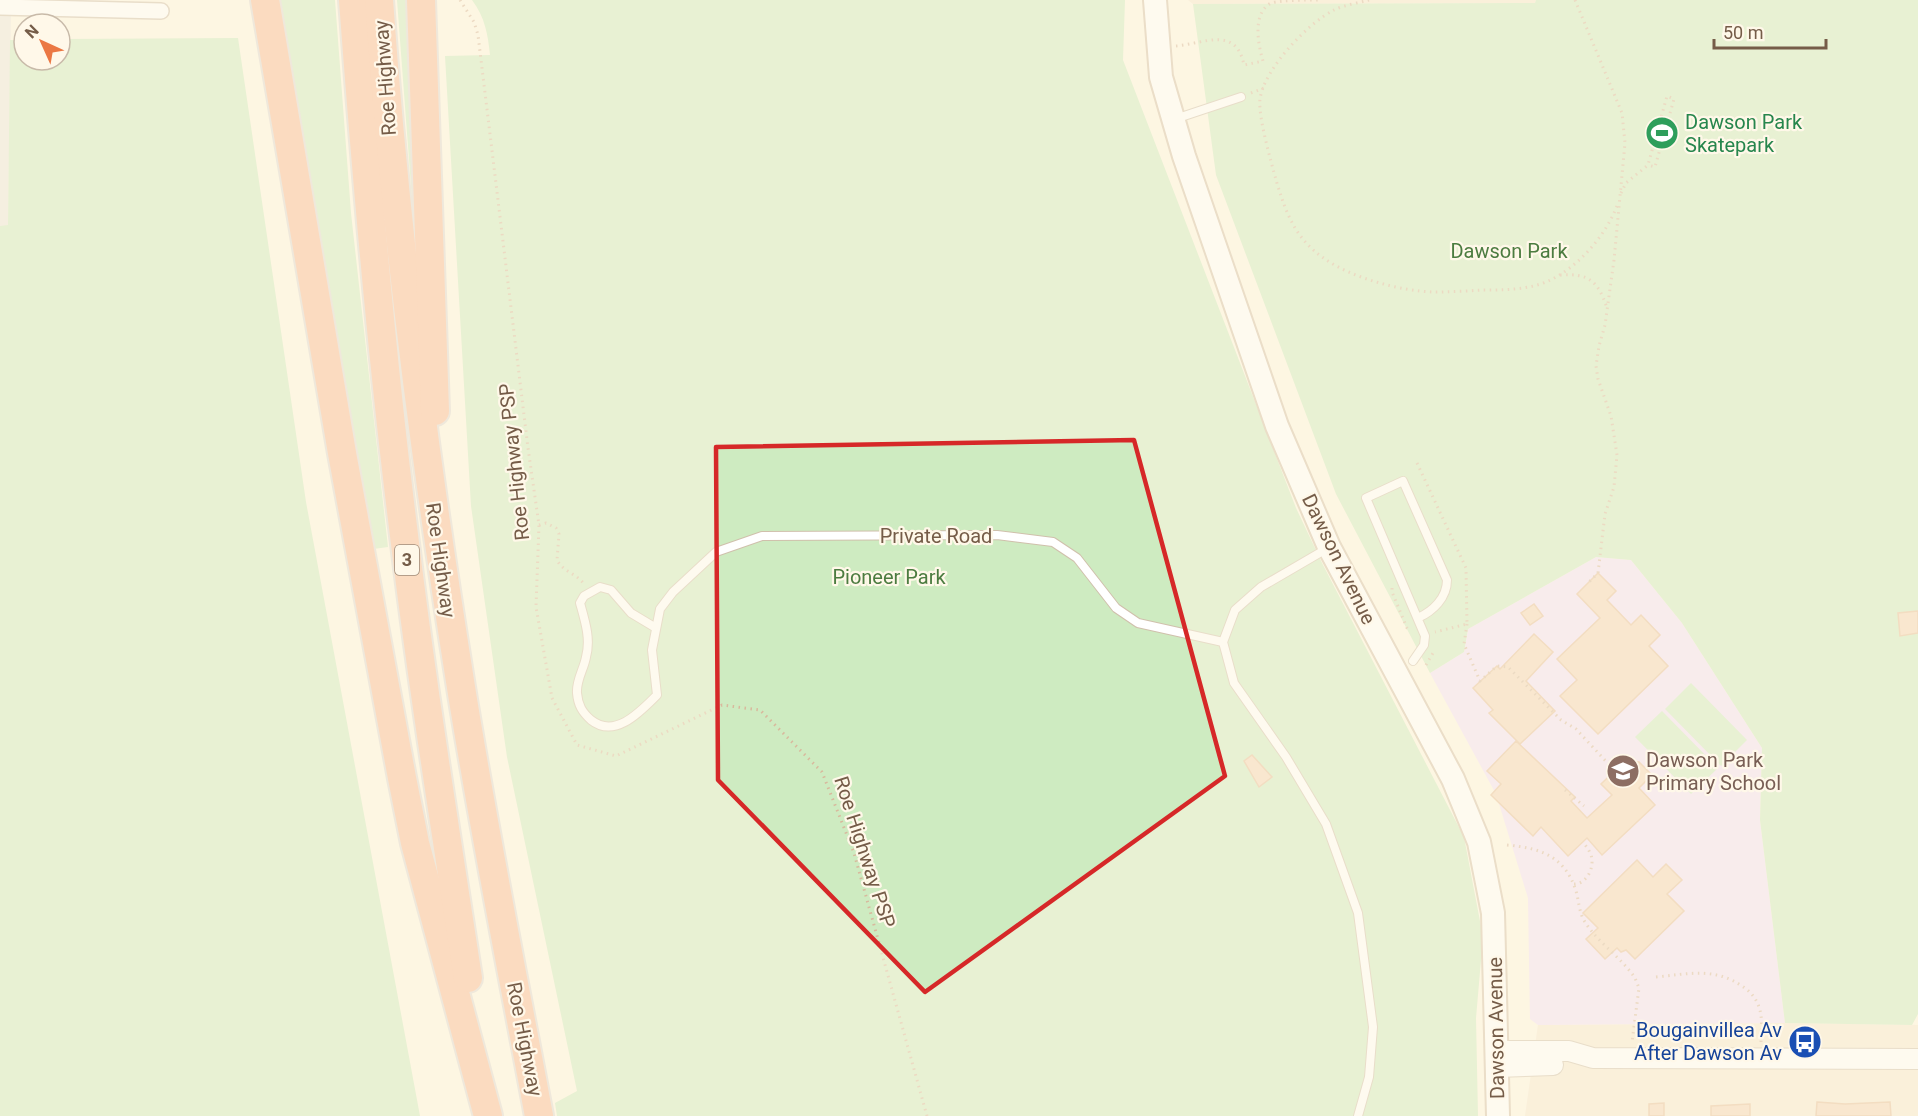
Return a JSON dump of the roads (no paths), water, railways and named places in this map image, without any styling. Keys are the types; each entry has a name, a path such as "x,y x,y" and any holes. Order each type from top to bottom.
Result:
{"highway":[{"path":"265,0 342,453 404,789 416,843 488,1116"},
{"name":"Roe Highway","path":"353,0 380,320 403,526 430,734 488,1116"},
{"name":"Roe Highway","path":"379,0 387,122 406,300 435,524 460,684 539,1116"},
{"path":"421,0 425,163 435,373 435,524"}],"main road":[{"name":"Dawson Avenue","path":"1155,0 1161,77 1277,426 1329,547 1453,779 1479,842 1493,913 1498,1116"}],"street":[{"path":"0,7 161,11"},
{"path":"1497,1059 1569,1052 1593,1058 1918,1059"}],"lane":[{"path":"1174,120 1241,97"},
{"path":"1413,661 1424,645 1425,636 1366,498 1403,481 1447,580 1441,600 1427,614 1418,618"},
{"name":"Private Road","path":"656,628 631,613 611,590 600,587 584,596 580,603 588,640 586,658 577,689 578,703 583,714 596,724 607,727 622,724 635,716 657,695 652,650 660,609 673,592 716,552 762,536 997,535 1053,542 1077,558 1116,608 1138,623 1223,642"},
{"path":"1329,547 1261,587 1235,610 1223,642 1234,683 1286,757 1326,824 1358,913 1373,1027 1369,1077 1358,1116"}],"place":[{"name":"Dawson Park Skatepark","path":"1662,133"},
{"name":"Dawson Park Primary School","path":"1623,771"},
{"name":"Bougainvillea Av After Dawson Av","path":"1805,1042"}],"park label":[{"name":"Dawson Park","path":"1509,251"},
{"name":"Pioneer Park","path":"889,577"}]}
